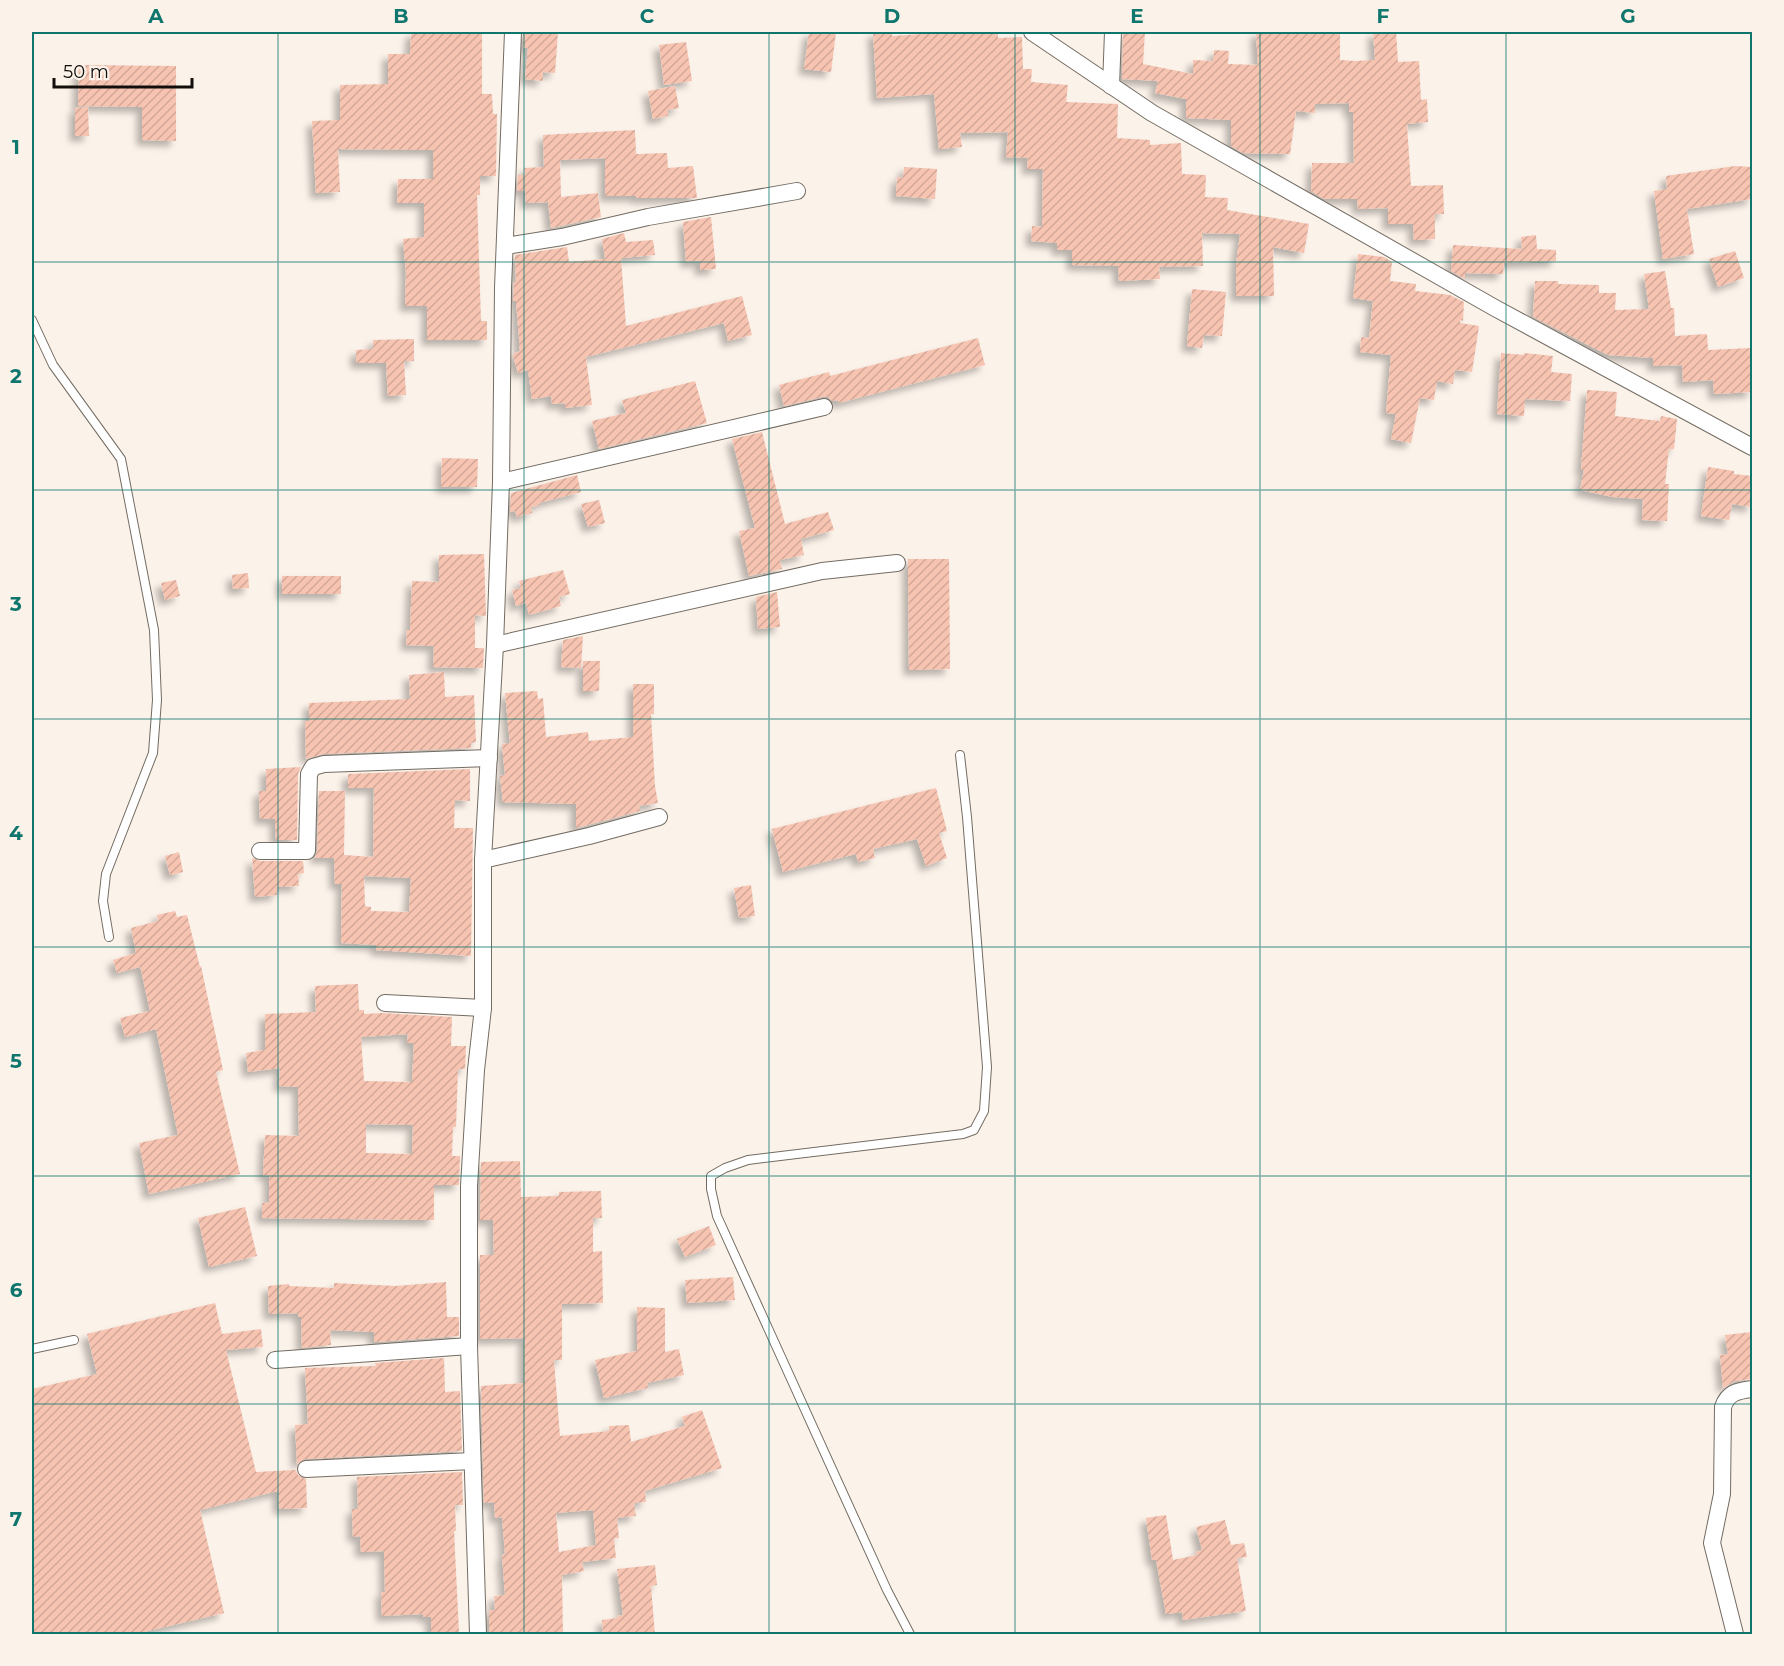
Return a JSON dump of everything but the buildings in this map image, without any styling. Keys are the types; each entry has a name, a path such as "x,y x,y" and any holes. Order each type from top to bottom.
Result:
{"street":[{"path":"478,1635 469,1346 469,1186 476,1070 483,1008 483,860 501,482 503,288 513,32"},
{"path":"1032,32 1152,113 1495,308 1752,447"},
{"path":"1111,86 1113,32"},
{"path":"506,246 562,237 648,217 797,191"},
{"path":"501,482 824,407"},
{"path":"495,645 822,571 897,563"},
{"path":"260,851 307,851 309,774 313,767 324,764 489,758"},
{"path":"483,860 589,836 659,817"},
{"path":"385,1003 483,1008"},
{"path":"275,1360 469,1346"},
{"path":"1735,1635 1712,1543 1722,1494 1726,1399 1736,1391 1752,1389"},
{"path":"306,1469 472,1461"}],"lane":[{"path":"32,320 53,365 121,459 154,630 157,700 153,753 106,874 103,901 110,937"},
{"path":"910,1635 882,1580 717,1216 711,1189 711,1176 748,1160 963,1134 974,1130 984,1111 987,1067 960,755"},
{"path":"32,1349 74,1340"}]}
